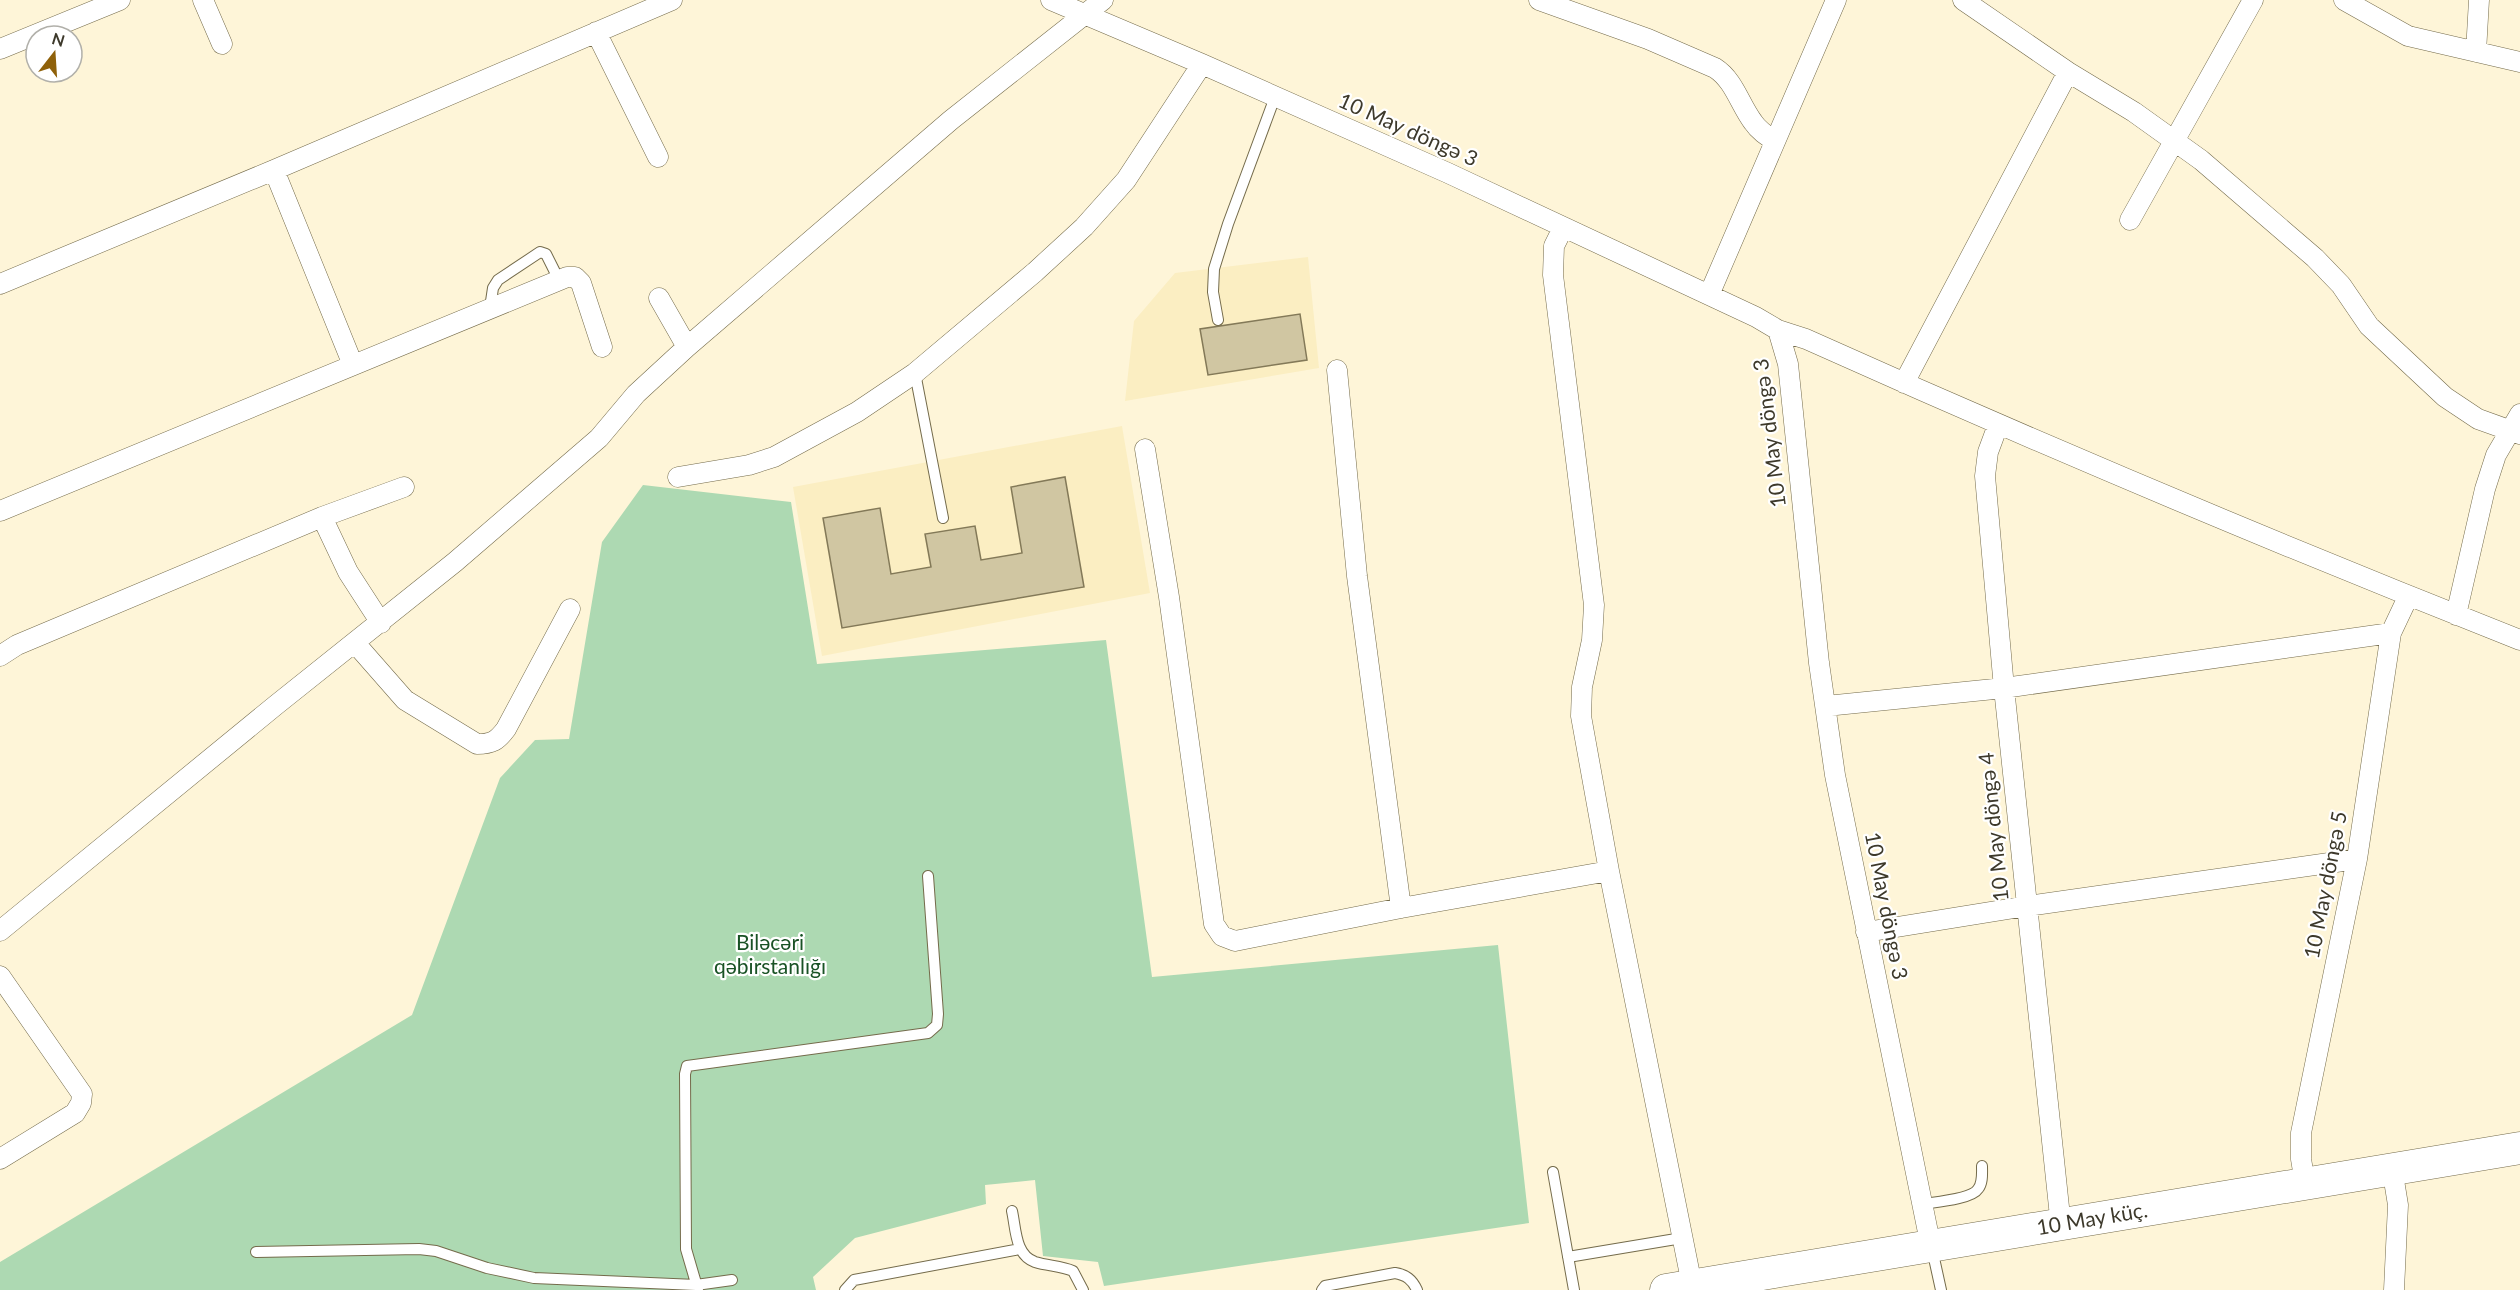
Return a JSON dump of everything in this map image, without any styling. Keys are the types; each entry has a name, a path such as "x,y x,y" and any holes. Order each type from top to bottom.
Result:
{"main road":[{"name":"10 May küç.","path":"1679,1288 2520,1148"}],"street":[{"path":"0,49 120,0"},
{"path":"203,0 222,44"},
{"path":"0,284 274,171 672,0"},
{"name":"10 May döngə 3","path":"1051,0 1203,64 1448,173 1756,317 1778,330 1788,364 1835,775 1932,1247"},
{"path":"0,931 276,705 381,623 599,438 636,394 687,347 951,120 1103,0"},
{"path":"1539,0 1648,39 1715,68 1725,74 1752,122 1774,141"},
{"path":"1708,295 1836,0"},
{"path":"1963,0 2068,72 2134,112 2201,160 2315,258 2341,285 2368,326 2445,397 2478,419 2517,426 2496,455 2485,489 2456,615"},
{"path":"2130,220 2253,0"},
{"path":"2344,0 2409,36 2520,62"},
{"path":"2476,52 2479,0"},
{"path":"596,32 658,157"},
{"path":"678,477 749,465 774,457 857,412 915,373 1035,272 1084,227 1126,180 1203,64"},
{"path":"1904,383 2068,72"},
{"path":"274,171 353,365"},
{"path":"1563,228 1554,246 1553,275 1594,604 1592,640 1582,687 1581,716 1609,871 1682,1238 1679,1288"},
{"path":"0,511 567,277 575,277 581,283 602,346"},
{"path":"659,298 687,347"},
{"path":"1778,330 1806,339 1998,425 2408,597 2520,640"},
{"path":"1337,370 1357,576 1401,908"},
{"name":"10 May döngə 4","path":"1998,425 1988,452 1985,476 2026,906 2061,1226"},
{"path":"1145,449 1169,597 1214,924 1222,936 1235,941 1401,908 1609,871"},
{"path":"0,656 17,645 322,517 404,487"},
{"path":"322,517 348,572 381,623"},
{"name":"10 May döngə 5","path":"2305,1183 2301,1160 2301,1133 2357,859 2391,633 2408,597"},
{"path":"355,643 405,700 477,744 490,744 498,740 506,729 570,609"},
{"path":"1826,706 2004,688 2391,633"},
{"path":"1866,932 2026,906 2357,859"},
{"path":"0,976 82,1094 81,1103 75,1113 0,1159"},
{"path":"2392,1168 2398,1205 2394,1290"}],"lane":[{"path":"1218,320 1213,292 1214,269 1228,224 1275,97"},
{"path":"490,308 493,288 498,280 540,252 546,254 559,280"},
{"path":"915,373 943,518"},
{"path":"697,1287 686,1250 685,1074 687,1066 928,1033 937,1025 938,1014 928,876"},
{"path":"1923,1204 1977,1192 1981,1184 1982,1166"},
{"path":"1553,1172 1574,1290"},
{"path":"1012,1211 1020,1249 1034,1262 1073,1271 1083,1290"},
{"path":"1568,1257 1682,1238"},
{"path":"1932,1247 1941,1290"},
{"path":"256,1252 419,1249 436,1251 487,1268 534,1278 697,1287 732,1280"},
{"path":"845,1290 854,1280 1020,1249"},
{"path":"1322,1290 1325,1286 1395,1273 1404,1275 1414,1283 1417,1290"}],"shaded area":[{"path":"1308,257 1319,368 1125,401 1134,321 1175,273"},
{"path":"1122,426 1150,593 822,656 793,487"}],"green space":[{"name":"Biləcəri qəbirstanlığı","path":"643,485 791,502 817,664 1106,640 1152,977 1498,945 1529,1223 1104,1286 1098,1262 1043,1256 1035,1180 985,1185 986,1204 855,1238 813,1277 816,1290 0,1290 0,1262 412,1015 500,778 535,740 569,739 602,542"}],"building":[{"path":"1300,314 1307,360 1208,375 1200,329"},
{"path":"1065,477 1084,587 842,628 823,518 880,508 891,574 931,567 925,534 975,526 981,560 1022,553 1011,487"}]}
